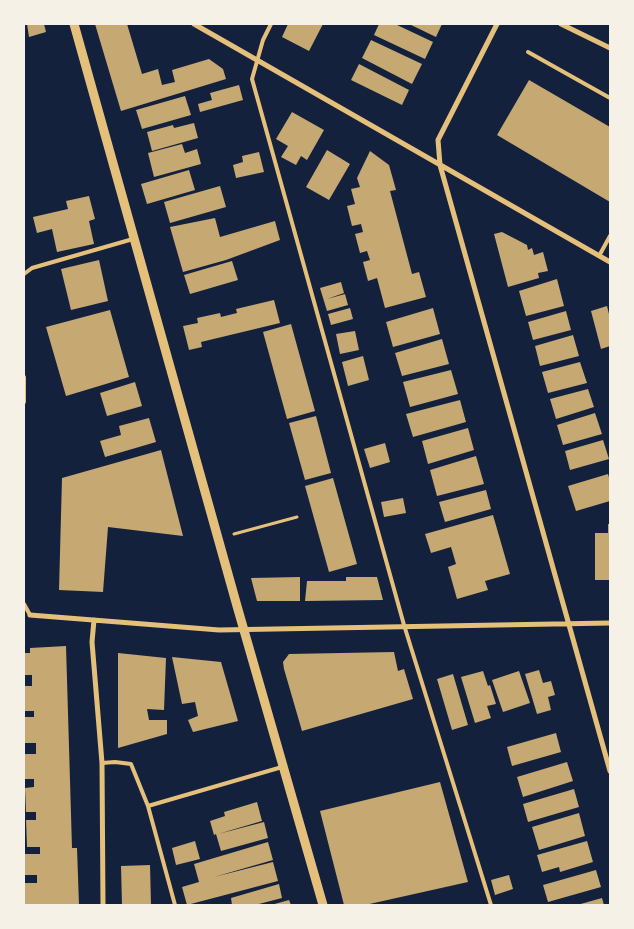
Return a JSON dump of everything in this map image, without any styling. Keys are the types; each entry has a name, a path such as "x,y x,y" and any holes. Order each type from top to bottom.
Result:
{"street":[{"path":"74,24 323,905"},
{"path":"194,24 610,262"},
{"path":"497,24 438,140 440,165 610,771"},
{"path":"561,24 610,48"},
{"path":"30,615 219,630 404,625 610,623"},
{"path":"94,620 92,642 102,763 103,905"}],"lane":[{"path":"271,24 263,40 252,80 404,625 491,905"},
{"path":"528,52 610,98"},
{"path":"599,256 610,236"},
{"path":"24,274 32,268 135,239"},
{"path":"24,377 24,402"},
{"path":"24,604 30,615"},
{"path":"102,763 131,764 148,806 175,905"},
{"path":"148,806 284,767"}],"path":[{"path":"234,534 297,517"}],"building":[{"path":"27,24 44,24 46,32 29,37"},
{"path":"95,24 127,24 142,74 158,69 162,85 175,82 172,70 209,59 223,69 226,79 121,111"},
{"path":"288,24 323,24 309,51 282,37"},
{"path":"379,24 395,24 433,42 425,59 374,35"},
{"path":"409,24 442,24 436,37"},
{"path":"371,40 422,64 412,84 362,58"},
{"path":"359,64 409,90 402,105 351,80"},
{"path":"529,80 610,127 610,202 497,135"},
{"path":"239,85 243,100 200,112 198,104 212,100 210,93"},
{"path":"185,96 191,115 142,129 136,110"},
{"path":"292,112 324,130 307,160 301,156 296,165 281,157 288,146 276,139"},
{"path":"194,123 198,138 152,151 147,132 173,125 174,128"},
{"path":"182,144 185,153 197,149 201,164 154,177 148,153"},
{"path":"327,150 350,164 329,200 306,187"},
{"path":"370,151 389,165 396,190 390,191 412,274 419,272 426,297 385,308 377,278 368,281 363,262 370,260 367,251 360,253 355,234 363,232 361,224 352,226 347,206 355,204 351,189 360,187 357,178"},
{"path":"259,152 264,172 236,178 233,165 243,162 242,156"},
{"path":"189,170 195,190 147,204 141,184"},
{"path":"220,186 226,207 170,223 164,202"},
{"path":"89,196 95,219 89,221 94,244 57,252 52,229 37,233 33,217 68,209 66,201"},
{"path":"215,218 220,237 275,221 280,240 226,260 183,272 170,227"},
{"path":"502,232 527,245 528,250 532,248 534,255 543,252 548,271 538,273 539,278 508,287 494,234"},
{"path":"99,260 108,301 71,310 61,269"},
{"path":"232,261 238,280 190,294 184,275"},
{"path":"557,279 564,306 526,316 519,291"},
{"path":"341,282 344,293 327,299 345,294 348,305 327,311 320,288"},
{"path":"274,300 280,323 201,342 202,347 189,350 183,326 198,323 197,318 220,313 221,317 237,313 236,309"},
{"path":"607,306 610,318 610,346 601,349 591,311"},
{"path":"350,308 353,319 331,325 328,314"},
{"path":"433,308 440,334 393,347 386,322"},
{"path":"110,310 129,377 66,396 46,327"},
{"path":"566,311 571,330 533,340 528,322"},
{"path":"291,324 315,411 287,419 263,332"},
{"path":"355,331 359,350 340,354 336,334"},
{"path":"573,335 579,356 540,366 535,346"},
{"path":"442,339 449,364 402,376 395,353"},
{"path":"363,356 369,380 348,386 342,362"},
{"path":"580,362 587,383 548,393 542,372"},
{"path":"451,370 458,394 410,407 403,382"},
{"path":"135,382 142,406 107,416 100,393"},
{"path":"588,389 594,407 556,419 550,399"},
{"path":"460,400 466,422 413,437 406,414"},
{"path":"595,413 602,434 563,445 557,425"},
{"path":"316,416 331,473 305,480 289,423"},
{"path":"149,418 156,442 105,457 100,441 121,435 119,426"},
{"path":"468,428 474,450 428,464 422,441"},
{"path":"603,440 609,459 570,470 565,451"},
{"path":"385,443 390,462 370,468 364,449"},
{"path":"161,450 183,536 108,527 103,592 59,590 62,478"},
{"path":"476,456 484,484 437,496 430,470"},
{"path":"608,474 610,501 576,511 568,486"},
{"path":"333,478 357,564 329,572 305,486"},
{"path":"486,490 491,509 445,522 439,502"},
{"path":"403,498 406,513 384,517 381,502"},
{"path":"493,515 510,574 485,581 488,590 457,599 448,567 456,564 451,547 431,553 425,534"},
{"path":"608,524 610,524 610,580 595,580 595,533 608,533"},
{"path":"300,577 300,601 257,601 251,578"},
{"path":"346,577 377,577 383,600 305,601 307,581 346,581"},
{"path":"66,646 72,848 77,848 79,905 25,905 24,883 37,883 37,875 24,875 24,854 40,854 40,847 27,847 26,820 36,820 36,812 26,812 25,788 34,787 34,779 24,779 24,754 36,754 36,743 24,743 24,717 34,717 34,711 25,711 24,686 32,686 32,675 24,675 24,653 30,653 30,648"},
{"path":"394,652 398,671 404,669 413,699 302,731 284,669 283,662 289,654"},
{"path":"118,653 166,658 164,710 147,709 149,720 167,720 167,734 118,748"},
{"path":"172,657 221,662 238,721 193,732 188,720 198,716 195,702 182,704"},
{"path":"539,670 543,683 551,681 555,695 548,697 551,710 537,714 525,674"},
{"path":"483,671 496,704 487,706 491,718 475,723 461,677"},
{"path":"519,671 530,703 503,712 492,680"},
{"path":"453,674 468,725 452,730 437,679"},
{"path":"556,733 561,752 512,766 507,747"},
{"path":"567,762 573,781 523,797 517,777"},
{"path":"440,782 468,882 365,905 344,905 320,811"},
{"path":"574,789 579,807 528,822 523,804"},
{"path":"257,802 262,821 218,834 264,822 268,838 221,851 210,821 225,816 224,812"},
{"path":"579,813 585,836 539,850 532,827"},
{"path":"195,841 200,859 176,865 172,848"},
{"path":"587,841 593,862 560,872 559,867 542,872 537,855"},
{"path":"268,842 273,860 214,877 273,862 278,881 187,905 182,887 199,882 194,864"},
{"path":"150,865 151,905 122,905 121,866"},
{"path":"596,870 601,887 548,902 543,885"},
{"path":"509,875 513,889 495,895 491,880"},
{"path":"279,884 282,898 255,905 232,905 231,898"},
{"path":"602,898 604,905 577,905"},
{"path":"289,900 291,905 271,905"}]}
